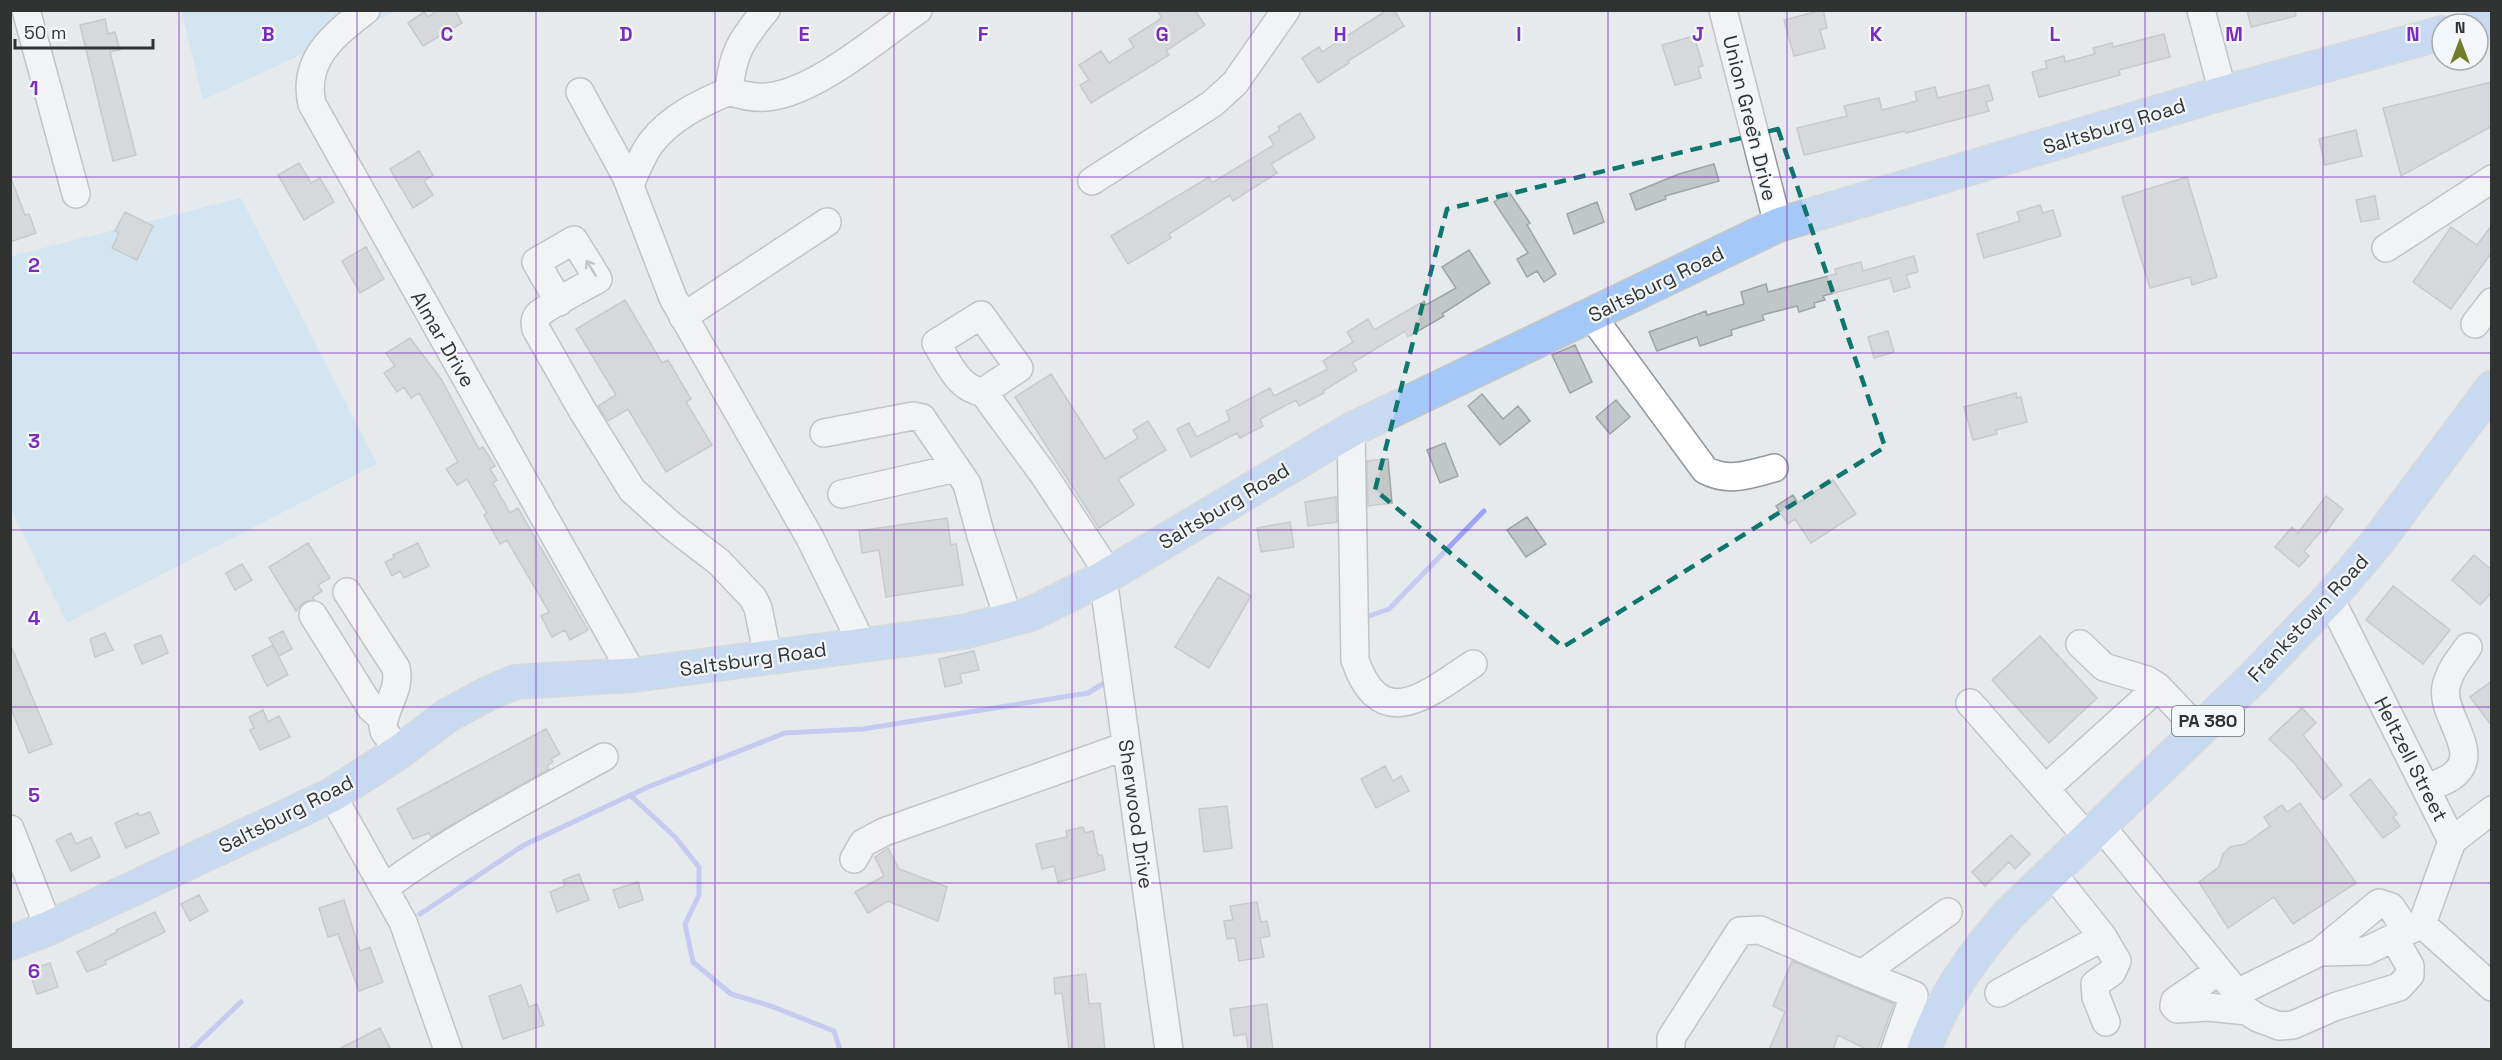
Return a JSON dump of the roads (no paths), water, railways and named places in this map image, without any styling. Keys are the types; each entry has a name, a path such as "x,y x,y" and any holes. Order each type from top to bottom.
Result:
{"main road":[{"name":"Saltsburg Road","path":"10,944 49,928 332,795 399,752 448,715 515,682 633,675 963,632 1031,614 1106,576 1351,430 1778,225 2223,93 2430,36"},
{"name":"Frankstown Road","path":"1920,1033 1986,940 2008,915 2199,730 2330,598 2378,541 2492,388"}],"street":[{"path":"27,10 76,194"},
{"name":"Almar Drive","path":"366,10 338,32 316,60 309,76 312,104 633,675"},
{"path":"729,91 731,65 745,35 766,10"},
{"path":"630,185 650,144 672,120 699,104 729,91 746,97 773,97 796,90 830,71 918,10"},
{"path":"1092,182 1212,104 1235,83 1286,10"},
{"name":"Union Green Drive","path":"1723,10 1778,225"},
{"path":"2201,10 2223,93"},
{"path":"580,92 630,185 673,298 810,538 862,644"},
{"path":"2386,248 2492,179"},
{"path":"683,317 827,222"},
{"path":"2475,324 2492,302"},
{"path":"559,303 538,314 534,321 536,329 581,408 639,499 719,562 753,598 758,608 768,657"},
{"path":"1591,315 1705,470 1716,476 1736,478 1774,468"},
{"path":"983,392 1044,475 1106,576"},
{"path":"824,433 913,416 922,418 967,484 981,537 1009,620"},
{"path":"1351,430 1355,660 1362,681 1384,700 1400,705 1419,699 1473,664"},
{"path":"842,494 956,468"},
{"name":"Sherwood Drive","path":"1106,576 1126,746 1169,1050"},
{"path":"347,592 396,668 398,679 384,720 384,731 399,752"},
{"name":"Heltzell Street","path":"2330,598 2452,841 2408,931"},
{"path":"313,615 371,708 384,720"},
{"path":"2080,644 2104,667 2147,680 2158,687 2199,730"},
{"path":"2426,788 2452,777 2462,763 2464,748 2446,707 2446,687 2455,664 2468,647"},
{"path":"2045,789 2158,687"},
{"path":"1970,703 2045,789 2094,832 2219,971 2242,1002 2258,1018 2279,1026 2293,1025 2334,1007 2398,987 2410,975 2408,931"},
{"path":"854,859 863,843 884,832 1126,746"},
{"path":"384,888 459,838 604,757"},
{"path":"332,795 403,922 448,1050"},
{"path":"2452,841 2492,810"},
{"path":"10,829 49,928"},
{"path":"2052,873 2103,937 2117,961 2112,972 2095,984 2096,997 2106,1022"},
{"path":"2219,971 2175,1001 2174,1006 2177,1009 2242,1002 2320,952 2379,903 2391,907 2408,931 2492,987"},
{"path":"1862,974 1948,912"},
{"path":"1671,1050 1671,1038 1740,931 1760,930 1914,995 1920,1033 1895,1050"},
{"path":"2320,952 2366,951 2408,931"},
{"path":"1999,993 2103,937"}],"waterway":[{"path":"1369,616 1389,609 1484,511"},
{"path":"420,914 524,845 648,787 785,733 863,729 1088,693 1109,680"},
{"path":"630,795 675,837 699,867 699,895 685,924 693,962 731,994 771,1006 834,1031 840,1050"},
{"path":"191,1050 241,1002"}]}
